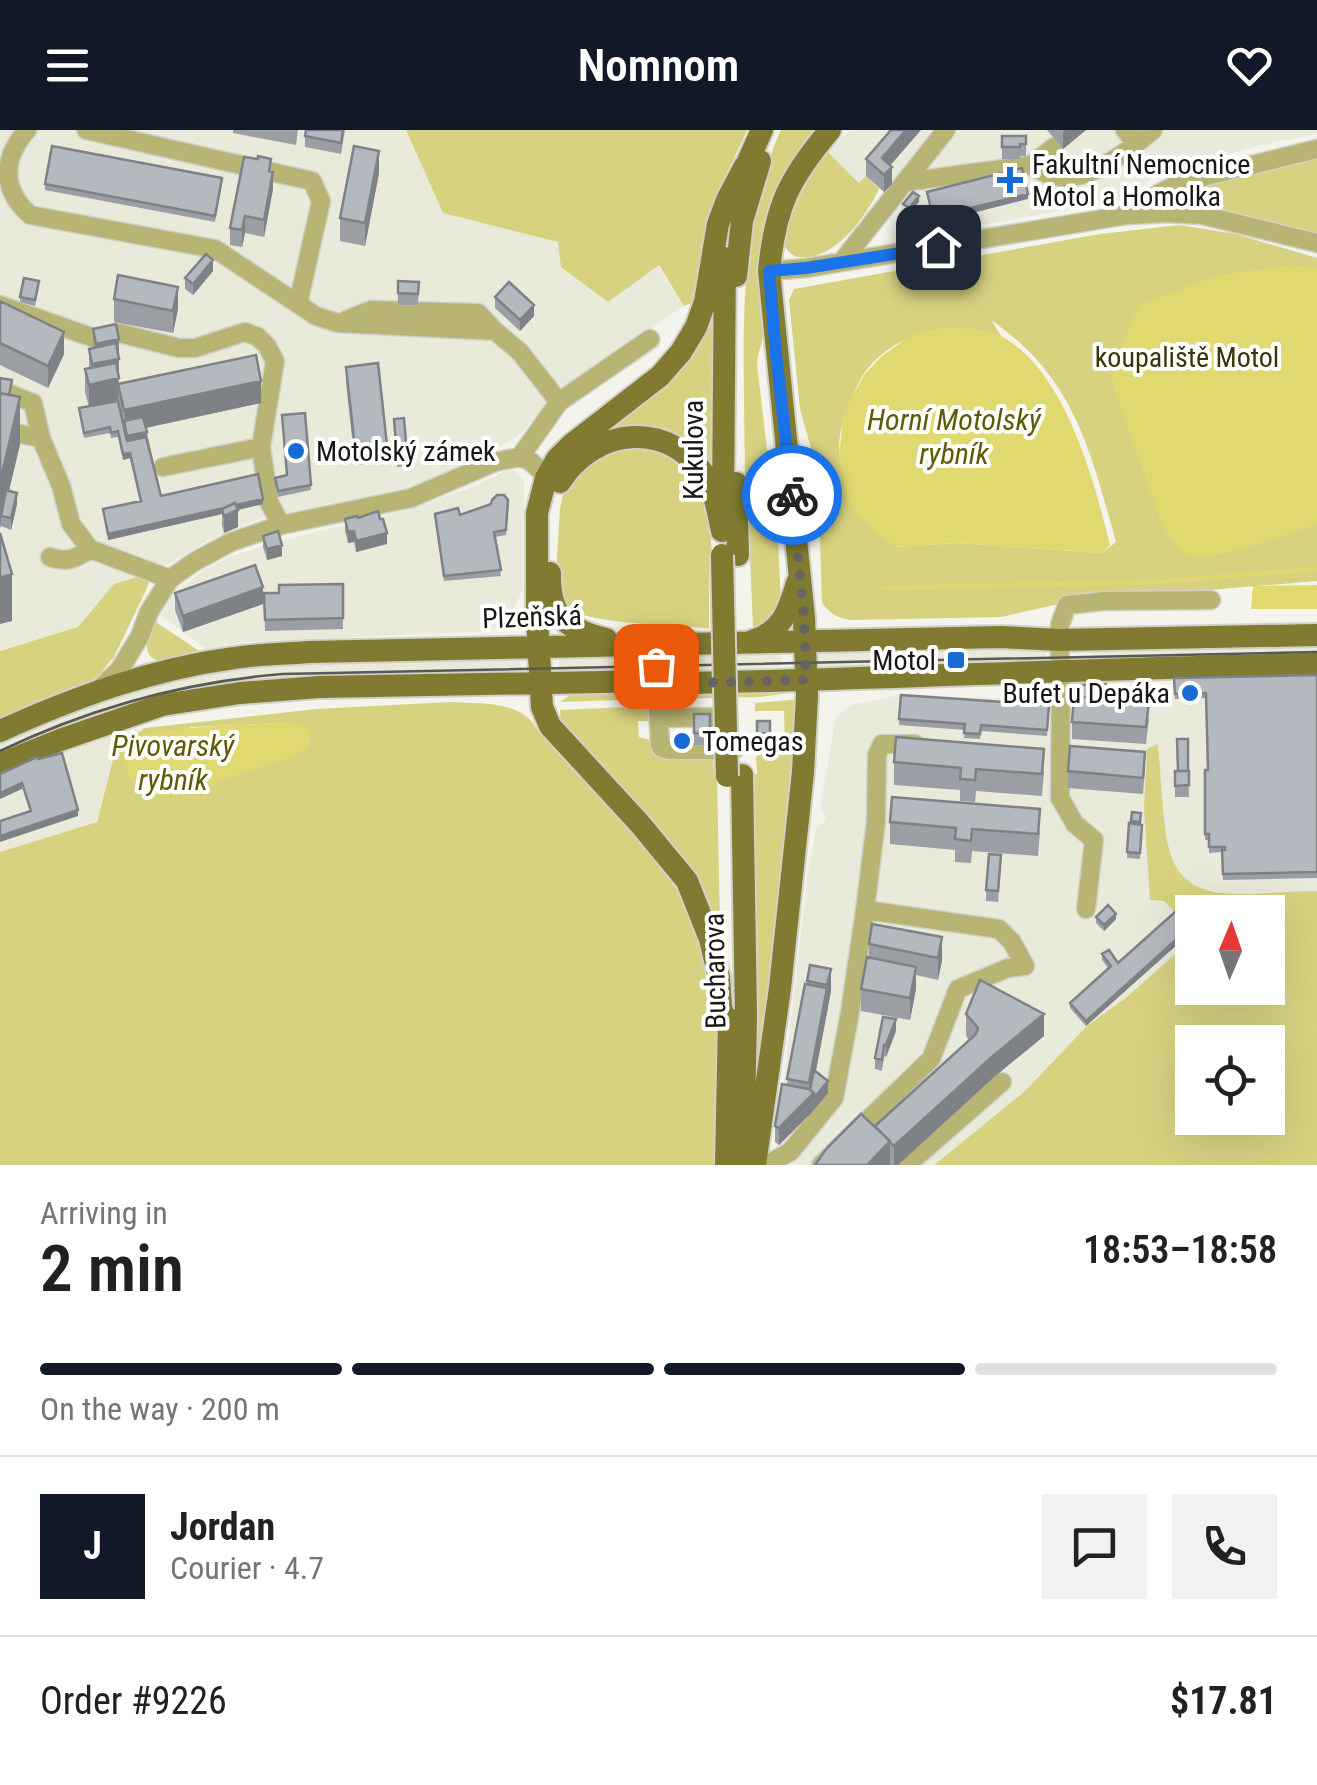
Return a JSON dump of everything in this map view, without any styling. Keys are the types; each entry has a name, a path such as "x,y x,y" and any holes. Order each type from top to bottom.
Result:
{"main road":[{"path":"755,1165 780,988 803,772 806,680 800,575 769,271 776,219 784,197 806,159 830,130"},
{"name":"Kukulova","path":"735,776 724,279 733,207 744,166 767,133"},
{"name":"Kukulova","path":"727,547 736,274 746,202 767,133"},
{"path":"729,1031 721,1007 710,938 687,882 550,726 542,708 538,513 557,459 660,376 696,327 705,302 718,224 744,166"},
{"path":"629,645 576,629 555,608 550,587 552,482 600,444 632,437 660,440 676,448 709,482 727,547"},
{"path":"800,575 813,613 856,641"},
{"path":"744,643 765,637 782,622 800,575"},
{"name":"Plzeňská","path":"0,731 55,706 138,678 234,658 310,652 1317,635"},
{"path":"0,764 162,705 240,693 319,687 694,683 1317,664"},
{"path":"803,772 822,702 840,687 863,678"},
{"name":"Bucharova","path":"726,1165 735,776"},
{"name":"Bucharova","path":"735,776 746,1016 743,1165"}],"street":[{"path":"27,130 12,152 8,182 20,206 30,215 214,249 316,316 338,324 495,331 520,352 558,402"},
{"path":"86,130 312,181 321,201 298,304"},
{"path":"844,260 946,130"},
{"path":"1031,165 1048,176 1078,177 1112,162 1130,137 1152,130"},
{"path":"905,182 1031,165 1054,147"},
{"path":"1127,216 1182,182 1317,148"},
{"path":"769,271 1167,213 1202,215 1317,243"},
{"path":"0,305 94,338 119,333 179,348 195,348 245,332 258,337 275,361 260,448 269,502 281,524"},
{"path":"520,456 558,402 650,338"},
{"path":"0,390 33,403 40,438 61,486 71,524 90,549 170,579"},
{"path":"0,430 40,438"},
{"path":"163,467 260,448"},
{"path":"96,692 120,670 170,579 232,542 281,524 410,498 495,462 520,456 552,482"},
{"path":"50,557 65,562 90,549"},
{"path":"1086,909 1094,840 1075,824 1060,798 1059,640 1067,605 1211,600"},
{"path":"140,636 143,660 167,672"},
{"path":"656,644 658,714"},
{"path":"755,1165 768,1164 790,1152 834,1098 865,910 876,820 877,754 882,744 935,745"},
{"path":"821,1165 930,1058 958,989 1008,968 1026,966 1012,942 998,929 865,910"},
{"path":"907,1165 1002,1082"}],"shaded area":[{"path":"0,130 406,130 443,213 658,265 684,306 651,328 661,346 573,405 565,394 517,437 457,471 397,490 264,517 117,585 78,627 0,651"},
{"name":"Fakultní Nemocnice Motol a Homolka","path":"850,130 1317,130 1317,134 1158,174 1125,199 931,234 866,177 860,183 828,152"},
{"path":"509,469 524,481 523,589 510,618 491,631 245,642 207,649 161,616 172,595 204,570 229,557 391,514 468,489"},
{"path":"1317,641 1317,656 1093,659 1093,648"},
{"path":"964,645 1046,649 1046,663 815,671 813,649"},
{"path":"782,653 780,667 675,671 670,668 672,654"},
{"path":"640,655 641,671 558,670 560,656"},
{"path":"519,657 519,674 306,679 0,755 0,740 133,687 260,664"},
{"path":"1317,681 1317,891 1222,893 1188,882 1170,858 1166,841 1158,745 1150,900 1164,901 1175,912 1175,954 1087,1026 1024,1092 934,1165 774,1165 809,864 817,826 824,824 826,816 820,807 836,717 851,705 899,695 1061,695 1079,685 1150,684 1154,691 1174,691 1174,683"},
{"path":"145,728 116,748 97,822 0,852 0,773 74,742"}],"green space":[{"path":"406,130 747,130 721,186 699,300 684,306 659,265 608,302 561,267 558,242 443,213"},
{"path":"781,130 818,130 782,181 765,224 766,315 757,364 767,449 775,471 781,605 764,623 753,628 750,555 746,554 745,297 759,195"},
{"path":"828,152 859,183 866,176 879,189 858,223 837,244 813,256 797,257 786,248 785,234 806,184"},
{"path":"1317,156 1317,236 1195,205 1176,205 1173,201 1175,195 1200,184"},
{"name":"koupaliště Motol","path":"1180,225 1236,234 1317,258 1317,581 1098,595 1001,617 851,620 831,613 822,603 818,474 800,409 789,300 794,289 1100,234","holes":["991,320 1019,342 1061,391 1075,418 1116,542 1102,553 958,543 897,547 840,456 842,424 862,377 891,348 926,332 964,329 1002,337"]},
{"path":"716,295 719,480 634,426 602,432"},
{"path":"616,446 655,448 691,471 708,501 712,555 709,629 622,622 570,611 566,615 556,573 563,494 582,465"},
{"path":"137,577 149,581 147,588 114,657 98,676 0,721 0,651 78,627 114,584"},
{"path":"153,620 205,655 167,661 151,656 147,649"},
{"path":"674,691 803,691 760,697 666,699"},
{"path":"643,692 648,699 560,702 573,693"},
{"path":"802,699 772,992 754,1104 751,775 757,774 756,757 772,753 776,743 785,742 784,711 755,711 755,703"},
{"path":"452,702 513,709 532,722 631,832 676,888 699,942 709,1009 717,1033 714,1165 0,1165 0,852 97,822 116,748 145,728 316,709","holes":["284,723 304,726 180,794 140,789 191,727"]},
{"path":"649,706 649,721 638,721 639,737 650,740 655,755 713,756 717,776 717,925 703,891 680,854 561,724 560,710"},
{"path":"1158,744 1170,851 1182,875 1205,890 1223,893 1317,891 1317,1165 934,1165 1024,1092 1087,1026 1175,954 1175,1005 1285,1005 1285,895 1175,895 1175,912 1164,901 1150,900 1144,808 1147,749"}],"water":[{"path":"1291,265 1317,268 1317,524 1233,551 1191,557 1163,527 1113,386 1112,368 1139,305 1216,276"},
{"name":"Horní Motolský rybník","path":"948,328 982,330 1001,336 1043,374 1074,429 1085,459 1110,545 1102,553 958,543 897,547 850,506 839,459 843,415 864,375 907,338"},
{"path":"1317,585 1317,609 1251,609 1253,586"},
{"name":"Pivovarský rybník","path":"284,723 304,725 309,733 309,746 288,758 180,794 149,793 133,782 125,765 128,747 149,733"}],"building":[{"path":"306,130 343,130 341,143 305,136"},
{"path":"891,130 906,130 882,158 892,167 884,175 866,159"},
{"path":"1002,136 1026,136 1026,144 1002,147"},
{"path":"52,146 222,178 215,216 45,184"},
{"path":"354,146 379,151 365,223 340,218"},
{"path":"244,157 271,159 269,171 273,172 264,220 245,216 242,230 230,228"},
{"path":"1022,168 1028,194 933,217 927,192"},
{"path":"913,192 919,196 909,208 903,204"},
{"path":"206,254 213,260 193,284 185,278"},
{"path":"118,275 178,287 173,311 114,299"},
{"path":"24,278 39,281 35,300 20,297"},
{"path":"398,281 419,282 418,294 398,293"},
{"path":"509,282 534,305 520,320 495,297"},
{"path":"0,301 64,332 48,366 0,343"},
{"path":"116,324 119,339 96,344 93,329"},
{"path":"116,343 119,359 92,364 89,349"},
{"path":"256,355 261,381 124,410 118,384"},
{"path":"116,363 119,378 89,385 85,369"},
{"path":"378,363 387,445 355,448 346,367"},
{"path":"0,378 12,380 9,395 0,393"},
{"path":"0,393 20,397 0,482"},
{"path":"118,401 127,441 146,437 161,496 258,474 263,499 108,534 103,509 141,501 130,453 123,454 118,431 111,433 110,427 84,433 79,408"},
{"name":"Motolský zámek","path":"305,413 311,485 278,491 275,478 287,475 282,415"},
{"path":"143,417 147,432 127,436 124,421"},
{"path":"404,418 407,455 397,456 394,419"},
{"path":"6,490 17,493 11,518 1,516"},
{"path":"497,495 508,500 506,530 494,532 501,570 444,576 435,514 458,508 460,515 491,504"},
{"path":"235,503 238,510 224,516 222,509"},
{"path":"378,511 387,533 356,541 354,531 348,532 345,519"},
{"path":"278,531 282,545 267,549 263,536"},
{"path":"0,533 12,574 0,578"},
{"path":"255,565 263,587 183,616 175,593"},
{"path":"343,584 343,618 265,620 264,593 279,593 279,585"},
{"path":"1317,675 1317,872 1223,874 1225,847 1209,847 1209,834 1205,834 1206,693 1175,694 1174,678"},
{"path":"1106,684 1106,697 1081,697 1081,685"},
{"path":"901,695 1049,705 1047,730 981,725 980,734 964,733 965,724 899,719"},
{"path":"1074,696 1149,702 1146,727 1072,722"},
{"path":"694,714 710,714 710,733 694,733"},
{"path":"757,721 770,721 770,733 757,734"},
{"path":"896,737 1044,749 1042,774 976,769 975,780 960,779 961,768 894,762"},
{"path":"1177,739 1188,739 1188,771 1178,771"},
{"path":"1070,746 1145,752 1143,778 1068,771"},
{"path":"62,753 78,810 0,836 0,821 31,811 22,783 0,793 0,774 37,757"},
{"path":"1175,771 1189,771 1189,785 1175,786"},
{"path":"892,797 1040,809 1038,834 972,829 971,841 955,839 956,828 890,822"},
{"path":"1132,812 1141,813 1140,822 1131,821"},
{"path":"1129,823 1142,825 1140,853 1127,852"},
{"path":"989,854 1001,855 998,891 986,890"},
{"path":"1108,905 1116,914 1104,925 1096,917"},
{"path":"1175,912 1175,941 1086,1021 1070,1003 1111,966 1102,954 1109,950 1118,963"},
{"path":"872,924 942,937 938,958 869,944"},
{"path":"867,957 916,967 910,998 861,989"},
{"path":"810,965 831,969 827,985 807,981"},
{"path":"980,980 1044,1014 894,1146 875,1126 976,1034 978,1028 966,1014"},
{"path":"805,984 827,988 809,1083 787,1079"},
{"path":"883,1017 896,1019 882,1060 875,1058"},
{"path":"814,1070 828,1081 814,1098 810,1090"},
{"path":"782,1084 814,1093 779,1128 775,1126"},
{"path":"861,1114 890,1141 867,1165 815,1165 827,1148"}],"waterway":[{"path":"883,588 1155,582 1317,569"}],"tram line":[{"path":"0,751 68,722 138,699 209,683 283,674 1317,652"}],"way so far":[{"path":"656,666 656,681 806,680 792,495"}],"place":[{"name":"Fakultní Nemocnice Motol a Homolka","path":"1010,180"},
{"name":"Motolský zámek","path":"296,451"},
{"name":"Motol","path":"956,660"},
{"name":"Bufet u Depáka","path":"1190,693"},
{"name":"Tomegas","path":"682,741"}],"route":[{"path":"792,495 769,271 938,247"}]}
